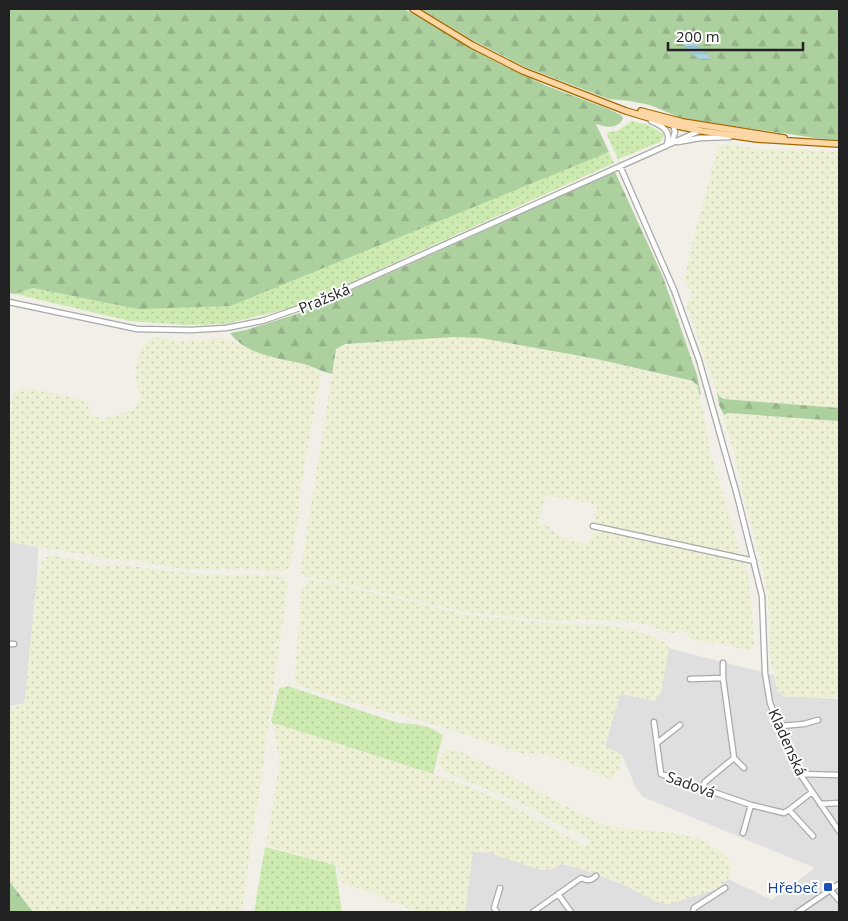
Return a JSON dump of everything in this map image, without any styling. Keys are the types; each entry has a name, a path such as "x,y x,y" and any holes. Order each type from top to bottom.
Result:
{"main road":[{"path":"413,9 472,45 514,67 626,111 673,125 702,131 757,139 839,144"},
{"path":"607,104 683,122 815,143"}],"street":[{"path":"626,111 664,127 669,136 666,146"},
{"path":"666,118 673,125 675,135 672,144"},
{"path":"672,144 685,136 702,131 733,130"},
{"path":"672,144 710,137 757,139"},
{"name":"Pražská","path":"9,302 137,329 191,330 226,328 262,321 314,303 672,144"},
{"name":"Kladenská","path":"620,166 674,290 698,360 762,596 765,673 770,702 800,774 839,831"},
{"path":"593,526 754,561"},
{"path":"723,663 723,678 734,758 744,768"},
{"path":"690,679 723,678"},
{"path":"780,726 804,724 818,720"},
{"name":"Sadová","path":"654,722 661,774 751,805 784,813 789,810"},
{"path":"657,743 680,725"},
{"path":"702,789 705,782 734,758"},
{"path":"800,774 839,775"},
{"path":"812,792 789,810 813,836"},
{"path":"820,804 839,803"},
{"path":"743,833 751,805"},
{"path":"533,912 581,878 588,881 593,880 596,876"},
{"path":"798,912 839,884"},
{"path":"497,912 494,908 500,888"},
{"path":"693,912 694,908 725,888"},
{"path":"830,890 839,900"},
{"path":"558,894 571,912"}],"shaded area":[{"path":"9,542 38,547 37,581 25,700 22,704 9,706"},
{"path":"668,648 774,675 777,691 784,696 839,699 839,912 465,912 473,852 489,852 541,870 552,869 561,864 582,869 627,886 715,890 728,879 772,900 815,868 643,797 636,788 622,755 605,746 620,694 656,700 661,691"}],"green space":[{"path":"9,9 404,9 496,62 547,86 606,108 621,115 623,118 615,126 607,127 596,124 609,152 230,306 137,309 33,288 15,294 9,293"},
{"path":"421,9 839,9 839,140 681,118 650,105 609,99 525,67 474,41"},
{"path":"632,121 648,125 664,134 664,136 660,142 618,159 607,135 608,132 617,131"},
{"path":"720,145 767,150 796,149 839,152 839,408 724,399 717,392 687,307 687,302 693,295 684,280 717,150"},
{"path":"609,152 614,163 299,306 226,324 186,325 130,321 15,294 33,288 137,309"},
{"path":"615,172 663,277 697,375 701,395 699,394 698,386 693,381 592,358 480,338 454,337 345,344 336,349 332,374 307,365 265,355 245,347 230,333 246,330 303,312"},
{"path":"154,337 183,341 223,338 260,353 306,365 321,372 288,570 279,572 184,569 9,542 9,439 13,393 19,388 33,389 84,400 88,403 89,411 92,415 103,419 135,409 141,398 136,382 136,365 142,346"},
{"path":"454,337 480,338 592,358 696,383 710,451 739,547 737,554 734,555 598,527 594,520 597,505 565,498 545,496 539,523 546,525 560,536 584,544 588,542 593,533 607,532 740,560 745,564 748,573 754,645 752,649 749,651 720,643 692,640 681,629 674,633 668,633 649,625 626,621 553,621 465,612 307,577 301,573 336,350 338,347 346,344"},
{"path":"717,392 724,399 839,408 839,421 728,413 724,415 719,405"},
{"path":"728,413 839,421 839,697 786,697 777,691 770,661 768,597 764,573 734,452 724,420 724,415"},
{"path":"53,555 102,565 130,566 195,574 272,575 284,578 288,582 242,912 33,912 9,881 9,707 16,707 25,700 38,578 42,562 47,557"},
{"path":"310,580 332,583 463,614 554,624 603,625 653,636 665,643 669,649 661,691 656,701 620,694 605,746 622,755 619,770 613,777 608,778 557,758 541,754 520,753 436,725 311,690 299,685 294,680 302,589"},
{"path":"288,686 398,723 426,727 443,735 433,774 277,724 274,725 271,721 279,688"},
{"path":"277,724 470,787 511,805 583,845 589,845 588,838 555,823 523,804 443,771 439,764 441,755 447,750 459,751 603,824 618,828 676,833 698,838 727,857 731,866 731,873 728,879 715,890 669,904 656,902 615,880 566,864 560,864 552,869 541,870 484,851 473,852 465,912 418,912 386,900 373,892 367,892 341,882 337,865 266,845 279,767 275,740 276,734 273,730 274,725"},
{"path":"265,847 335,865 342,912 254,912"},
{"path":"9,881 33,912 9,912"}],"water":[{"path":"694,42 709,56 709,60 700,60 684,48 684,45"}],"place":[{"name":"Hřebeč","path":"828,887"}]}
